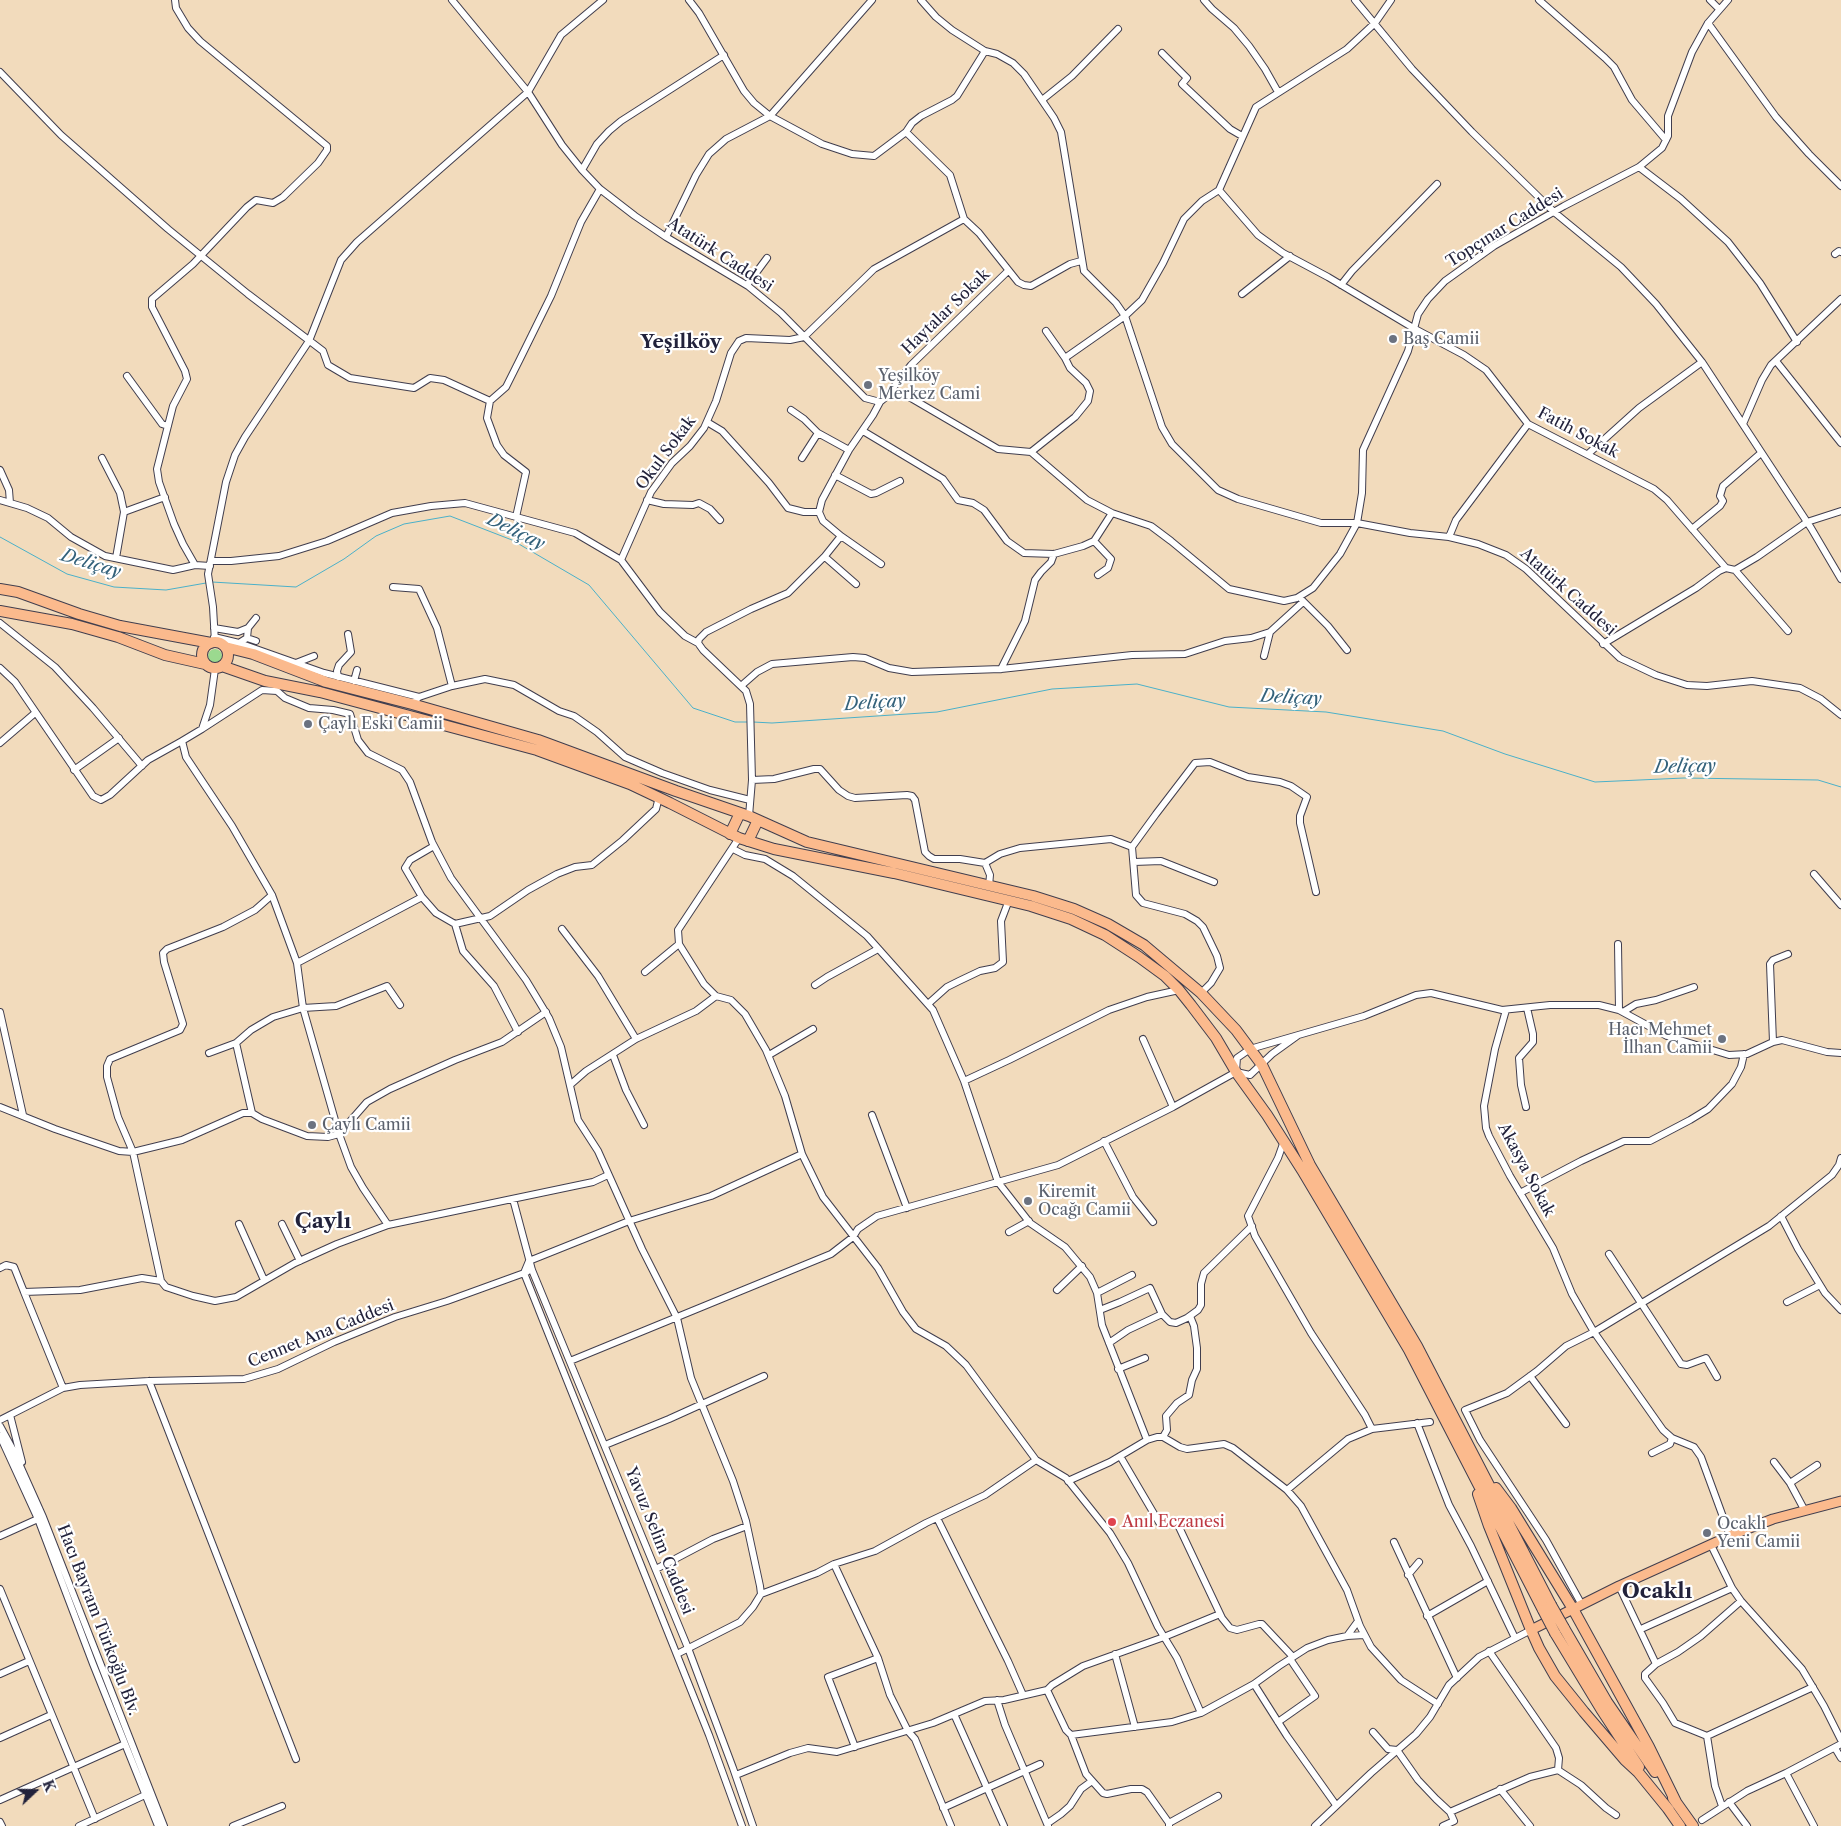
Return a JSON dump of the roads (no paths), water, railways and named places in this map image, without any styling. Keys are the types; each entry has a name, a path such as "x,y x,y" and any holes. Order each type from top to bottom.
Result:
{"highway":[{"path":"0,589 18,592 79,614 120,626 216,642 326,682 416,700 538,740 749,816 807,842 1033,896 1074,909 1108,924 1144,946 1201,993 1236,1030 1262,1065 1310,1166 1417,1346 1466,1450 1601,1708 1672,1806"},
{"path":"0,611 72,624 118,637 165,655 214,666 265,681 320,692 537,750 604,774 659,797 739,838 782,851 894,873 1009,900 1071,919 1105,935 1139,956 1179,990 1216,1038 1236,1072 1284,1141 1359,1265 1466,1450 1511,1508 1578,1607 1649,1747 1680,1826"},
{"path":"214,666 228,657 216,642"},
{"path":"214,666 202,654 205,647 216,642"},
{"path":"739,838 749,816"},
{"path":"739,838 749,816"},
{"path":"1466,1450 1489,1526 1531,1630 1555,1676 1625,1760 1693,1826"}],"main road":[{"path":"1531,1630 1619,1586 1730,1536 1773,1520 1841,1501"}],"street":[{"path":"175,0 176,8 180,15 188,28 200,41 326,146 327,150 318,163 283,197 273,203 256,200 247,207 200,256 152,299 152,307 185,370 187,379 173,406 157,468 159,482 183,544 195,565"},
{"name":"Atatürk Caddesi","path":"452,0 528,92 562,145 600,189 666,237 747,285 781,313 865,398 880,402"},
{"path":"603,0 561,35 528,92 357,242 341,260 309,341 279,384 235,455 226,482 208,574 216,642 239,643 338,677 416,700 452,686 485,679 514,685 559,711 574,716 597,732 625,756 662,773 710,790 750,800"},
{"path":"689,0 699,13 744,91 754,102 770,116 822,144 860,154 874,156 906,132 920,116 957,96 985,51"},
{"path":"666,237 696,175 709,154 726,139 770,116 872,0"},
{"path":"922,0 936,17 952,30 985,51 997,54 1012,63 1024,74 1054,118 1061,132 1084,271 1116,303 1125,316"},
{"path":"1204,0 1244,40 1265,69 1278,92"},
{"path":"1355,0 1412,69 1472,132 1554,212 1621,267 1656,304 1702,362 1807,522 1841,579"},
{"path":"1065,358 1125,316 1142,300 1163,263 1184,219 1202,201 1219,190 1256,107 1347,49 1375,23 1391,0"},
{"path":"1539,0 1614,67 1632,100 1666,140 1668,136 1668,116 1692,52 1708,23 1728,0"},
{"path":"1710,0 1719,9"},
{"path":"1708,23 1776,117 1841,186"},
{"path":"1042,100 1072,76 1118,29"},
{"path":"1162,54 1187,78 1182,84 1225,124 1242,136"},
{"path":"582,170 597,144 621,121 724,56"},
{"path":"0,72 61,135 200,256 323,351 328,366 350,378 414,388 430,378 444,380 490,401"},
{"path":"906,132 950,175 964,219 979,233 1008,272 1018,282 1031,286 1070,264 1081,261"},
{"name":"Topçınar Caddesi","path":"1357,523 1362,493 1363,450 1408,351 1418,314 1428,299 1445,281 1494,246 1639,167 1662,148 1666,140"},
{"path":"1639,167 1681,199 1728,242 1760,283 1797,342"},
{"path":"1341,285 1352,271 1437,184"},
{"path":"516,517 526,472 504,455 497,445 487,418 490,401 506,387 552,296 581,222 600,189"},
{"name":"Fatih Sokak","path":"1219,190 1258,235 1290,256 1486,370 1528,424 1654,489 1667,500 1726,568"},
{"path":"804,337 874,269 964,219"},
{"path":"1242,294 1290,256"},
{"path":"747,285 767,258"},
{"name":"Haytalar Sokak","path":"886,397 911,365 1008,272"},
{"path":"1743,424 1762,380 1776,361 1841,299"},
{"name":"Atatürk Caddesi","path":"1125,316 1162,427 1172,444 1218,490 1238,499 1321,523 1357,523 1410,533 1449,537 1478,544 1506,555 1526,569 1620,658 1656,675 1687,685 1706,686 1752,681 1800,688 1821,699 1841,715"},
{"path":"1031,452 1075,417 1088,400 1090,391 1086,384 1070,368 1046,331"},
{"name":"Okul Sokak","path":"621,560 651,492 672,463 690,446 704,428 716,401 731,353 740,342 746,338 790,340 804,337"},
{"path":"1776,361 1841,443"},
{"path":"1588,454 1640,408 1702,362"},
{"path":"127,376 162,424 168,426"},
{"path":"881,564 840,536 823,521 819,512 822,500 835,475 880,402 886,397 904,394 998,449 1031,452 1087,500 1112,513 1150,526 1229,589 1284,600 1301,599 1328,626 1347,650"},
{"path":"791,410 818,433 849,450"},
{"path":"707,422 722,431 769,483 788,508 804,512 819,512"},
{"path":"1449,537 1456,520 1528,424"},
{"path":"863,431 943,479 958,500 977,505 984,510 1007,541 1024,553 1054,554 1083,546 1094,541 1112,513"},
{"path":"802,458 818,433"},
{"path":"1692,530 1723,502 1720,496 1723,486 1761,453"},
{"path":"102,458 120,493 124,512 116,558"},
{"path":"0,470 8,490 10,503"},
{"path":"835,475 870,494 900,481"},
{"path":"124,512 164,497"},
{"path":"0,500 27,508 48,518 70,537 105,556 173,570 195,565 279,556 327,541 392,513 431,506 465,503 574,533 621,560 660,612 685,636 698,644 746,691 750,704 752,780 749,816"},
{"path":"647,500 664,504 699,503 710,509 720,520"},
{"path":"1735,570 1757,558 1807,522 1841,511"},
{"path":"1264,656 1270,632 1313,588 1340,554 1357,523"},
{"path":"698,644 699,639 706,632 788,593 825,557 840,536"},
{"path":"1094,541 1111,559 1108,568 1098,575"},
{"path":"1001,669 1026,621 1035,580 1051,562 1054,554"},
{"path":"825,557 856,584"},
{"path":"1604,644 1726,568 1735,570 1788,631"},
{"path":"393,587 419,589 437,628 452,686"},
{"path":"214,628 238,632 248,628 256,618"},
{"path":"0,624 55,667 142,766"},
{"path":"247,638 248,628"},
{"path":"741,686 757,672 772,664 853,657 865,658 889,668 912,672 1001,669 1132,655 1185,654 1225,642 1251,638 1270,632"},
{"path":"338,677 338,665 351,652 348,634"},
{"path":"239,643 247,638"},
{"path":"247,638 256,641"},
{"path":"297,663 302,654"},
{"path":"297,663 314,656"},
{"path":"202,729 210,705 214,666"},
{"path":"0,668 15,682 93,796 101,800 110,795 148,760 202,729 262,690 277,691 285,698 309,708 350,714 358,740 368,753 402,770 410,782 434,846 451,878 526,980 546,1012 561,1047 578,1120 598,1151 629,1221 677,1318 691,1378 733,1481 747,1526 761,1594"},
{"path":"354,681 357,670"},
{"path":"0,743 36,713"},
{"path":"74,770 119,738"},
{"path":"182,741 186,757 232,826 272,895 296,963 303,1008 339,1134 351,1167 388,1225"},
{"path":"1201,993 1211,983 1220,968 1217,956 1203,927 1197,921 1185,914 1143,903 1136,895 1132,847 1196,763 1210,762 1248,777 1280,782 1291,786 1307,797 1300,816 1300,823 1316,892"},
{"path":"752,780 774,779 814,768 820,770 839,790 848,796 864,798 912,796 915,800 925,852 934,858 960,859 985,863 1000,854 1035,846 1111,839 1132,847"},
{"path":"455,924 490,916 528,890 557,874 575,867 592,865 623,840 656,809 659,797"},
{"path":"739,838 734,849 678,930 679,944 704,984 716,996 731,1000 745,1014 769,1056 785,1096 802,1154 823,1197 878,1268 907,1318 916,1328 946,1346 966,1366 1036,1460 1068,1481 1110,1534 1128,1563 1164,1637 1177,1658 1201,1713"},
{"path":"434,846 410,860 405,868 422,897 436,912 455,924 463,951 494,986 518,1032"},
{"path":"734,849 745,855 765,859 793,876 867,936 933,1010 964,1081 998,1182 1029,1221 1065,1247 1090,1277 1097,1294 1102,1326 1147,1440"},
{"path":"1134,862 1161,861 1214,882"},
{"path":"985,863 990,875 989,886"},
{"path":"1814,874 1841,905"},
{"path":"272,895 255,910 223,927 167,949 163,953 183,1024 180,1030 110,1059 107,1066 107,1077 118,1117 133,1152 161,1281 166,1287 193,1296 215,1300 236,1297 300,1260 336,1244 388,1225 593,1182 608,1175"},
{"path":"296,963 422,897"},
{"path":"928,1004 953,984 980,971 995,968 1003,962 1001,921 1009,900"},
{"path":"562,929 598,976 636,1039"},
{"path":"645,972 679,944"},
{"path":"1618,944 1621,1011"},
{"path":"815,985 878,949"},
{"path":"1773,1042 1770,964 1773,960 1788,954"},
{"path":"208,1053 236,1043 251,1030 273,1017 303,1008 336,1006 387,986 400,1004"},
{"path":"1621,1011 1636,1004 1656,1000 1694,987"},
{"path":"964,1081 1109,1010 1179,990"},
{"path":"1236,1072 1237,1058 1250,1050 1364,1016 1416,995 1431,993 1506,1010 1550,1005 1599,1005 1621,1011 1667,1036 1730,1055 1744,1054 1782,1040 1827,1052 1841,1053"},
{"path":"570,1085 586,1071 636,1039 696,1011 716,996"},
{"path":"1526,1107 1521,1085 1519,1058 1533,1042 1527,1008"},
{"name":"Akasya Sokak","path":"1506,1010 1495,1049 1484,1106 1486,1128 1520,1194 1553,1248 1572,1294 1594,1332 1663,1430 1672,1438"},
{"path":"0,1012 23,1115"},
{"path":"0,1107 120,1151 133,1152 182,1140 243,1113 252,1113 262,1119 286,1126 307,1136 328,1137 339,1134 367,1102 390,1089 455,1060 502,1042 546,1012"},
{"path":"769,1056 813,1029"},
{"path":"570,1361 831,1254 853,1237 858,1229 876,1216 1058,1165 1174,1107 1236,1072 1250,1076 1272,1054 1297,1036"},
{"path":"1143,1039 1174,1107"},
{"path":"236,1043 252,1113"},
{"path":"1520,1194 1581,1161 1624,1141 1650,1141 1708,1109 1732,1084 1741,1067 1744,1054"},
{"path":"613,1055 626,1090 644,1125"},
{"path":"872,1115 906,1208"},
{"path":"1104,1141 1133,1197 1153,1222"},
{"path":"1284,1141 1278,1158 1248,1216 1255,1236 1311,1333 1372,1429"},
{"path":"524,1273 529,1261 629,1221 712,1196 802,1154"},
{"path":"1578,1607 1546,1540 1480,1440 1465,1410 1507,1393 1566,1346 1594,1332 1769,1226 1832,1175 1839,1165 1841,1158"},
{"name":"Yavuz Selim Caddesi","path":"513,1199 532,1270 688,1648 736,1775 753,1826"},
{"path":"1781,1216 1798,1249 1826,1294 1841,1310"},
{"path":"1009,1232 1029,1221"},
{"path":"239,1224 264,1280"},
{"path":"282,1224 300,1260"},
{"path":"1100,1310 1150,1288 1162,1314 1170,1322 1176,1323 1190,1316 1202,1305 1201,1284 1204,1273 1252,1226"},
{"path":"1610,1254 1681,1364 1687,1365 1706,1358 1718,1377"},
{"path":"0,1268 6,1265 14,1267 63,1388"},
{"path":"1057,1290 1082,1266"},
{"name":"Cennet Ana Caddesi","path":"0,1420 63,1388 149,1381 244,1380 278,1369 334,1342 395,1317 447,1301 532,1270"},
{"name":"Yavuz Selim Caddesi","path":"524,1273 722,1768 742,1826"},
{"path":"1097,1294 1132,1274"},
{"path":"24,1292 80,1290 142,1278 161,1281"},
{"path":"1787,1302 1820,1284"},
{"path":"1109,1343 1128,1330 1162,1314"},
{"path":"1163,1437 1167,1430 1166,1416 1177,1403 1189,1395 1192,1380 1197,1369 1197,1348 1194,1326 1190,1316"},
{"path":"1118,1369 1145,1358"},
{"path":"605,1445 669,1419 764,1376"},
{"path":"1530,1376 1566,1424"},
{"path":"149,1381 296,1759"},
{"path":"10,1415 29,1485"},
{"path":"1288,1490 1348,1439 1372,1429 1430,1422"},
{"path":"1417,1423 1449,1505 1515,1638"},
{"name":"Hacı Bayram Türkoğlu Blv.","path":"0,1426 29,1485 125,1744 158,1826"},
{"name":"Hacı Bayram Türkoğlu Blv.","path":"0,1436 40,1518 164,1826"},
{"path":"1068,1481 1158,1436 1187,1449 1224,1444 1233,1448 1288,1490 1301,1506 1347,1590 1358,1621 1371,1647 1401,1680 1438,1704"},
{"path":"1652,1453 1670,1444 1672,1438 1694,1447 1702,1457 1730,1536"},
{"path":"1120,1456 1160,1524 1174,1522 1179,1527 1220,1614 1230,1628 1237,1630 1262,1624 1291,1658 1315,1696 1278,1722"},
{"path":"677,1654 740,1622 761,1594 817,1573 834,1564 875,1551 985,1494 1036,1460"},
{"path":"1774,1462 1790,1483 1805,1511"},
{"path":"1790,1483 1817,1465"},
{"path":"0,1536 40,1518"},
{"path":"937,1518 1023,1695"},
{"path":"656,1569 713,1539 747,1526"},
{"path":"1394,1542 1457,1678"},
{"path":"1711,1544 1732,1588 1741,1601 1802,1668 1813,1687 1839,1744 1841,1758"},
{"path":"1408,1575 1419,1562"},
{"path":"834,1564 878,1658 890,1695 908,1731 915,1739 951,1826"},
{"path":"1427,1616 1463,1593 1488,1581"},
{"path":"1619,1586 1656,1664"},
{"path":"0,1588 2,1601 95,1818"},
{"path":"1640,1629 1732,1588"},
{"path":"1741,1601 1701,1636 1656,1664 1645,1674 1645,1678 1663,1703 1674,1723 1707,1736 1813,1687"},
{"path":"736,1775 790,1753 808,1748 837,1752 933,1724 985,1701 1047,1690 1083,1666 1164,1637 1220,1614"},
{"path":"1347,1636 1358,1621"},
{"path":"1315,1826 1416,1734 1430,1717 1449,1685 1479,1657 1531,1630"},
{"path":"1071,1734 1172,1722 1201,1713 1254,1684 1307,1648 1328,1640 1364,1635"},
{"path":"1490,1651 1556,1748 1559,1758 1558,1770"},
{"path":"1115,1654 1135,1727"},
{"path":"855,1747 828,1677 878,1658"},
{"path":"0,1674 29,1661"},
{"path":"1254,1684 1336,1805"},
{"path":"1047,1690 1066,1730 1071,1734 1086,1774 1103,1793 1142,1789 1147,1792 1169,1825 1218,1796"},
{"path":"997,1700 1005,1725 1048,1824 1070,1806 1081,1789 1092,1781"},
{"path":"954,1714 1004,1826"},
{"path":"0,1738 51,1715"},
{"path":"1373,1732 1388,1750 1397,1750"},
{"path":"1707,1736 1715,1786 1722,1806"},
{"path":"0,1800 125,1744"},
{"path":"1702,1820 1747,1791 1786,1773 1839,1744"},
{"path":"1397,1750 1418,1780 1450,1812 1454,1821 1443,1826"},
{"path":"943,1808 1040,1764"},
{"path":"1450,1812 1530,1777 1558,1770 1581,1785 1616,1815"},
{"path":"1786,1773 1814,1826"},
{"path":"1500,1789 1530,1826"},
{"path":"79,1826 145,1795"},
{"path":"1729,1802 1747,1826"},
{"path":"233,1826 282,1806"},
{"path":"0,1822 2,1826"}],"waterway":[{"name":"Deliçay","path":"212,582 296,587 344,559 376,536 404,524 450,516 512,540 589,585 693,708 735,722 747,722"},
{"name":"Deliçay","path":"0,537 67,574 114,587 166,590 206,583"},
{"name":"Deliçay","path":"753,722 772,723 937,712 1052,689 1137,684 1229,707 1326,712 1443,731 1505,754 1595,782 1684,778 1818,780 1841,787"}],"place":[{"name":"Baş Camii","path":"1393,339"},
{"name":"Yeşilköy Merkez Cami","path":"868,385"},
{"name":"Çaylı Eski Camii","path":"308,724"},
{"name":"Hacı Mehmet İlhan Camii","path":"1722,1039"},
{"name":"Çaylı Camii","path":"312,1125"},
{"name":"Kiremit Ocağı Camii","path":"1028,1201"},
{"name":"Anıl Eczanesi","path":"1112,1522"},
{"name":"Ocaklı Yeni Camii","path":"1707,1533"}],"district":[{"name":"Yeşilköy","path":"681,343"},
{"name":"Çaylı","path":"323,1222"},
{"name":"Ocaklı","path":"1657,1592"}]}
